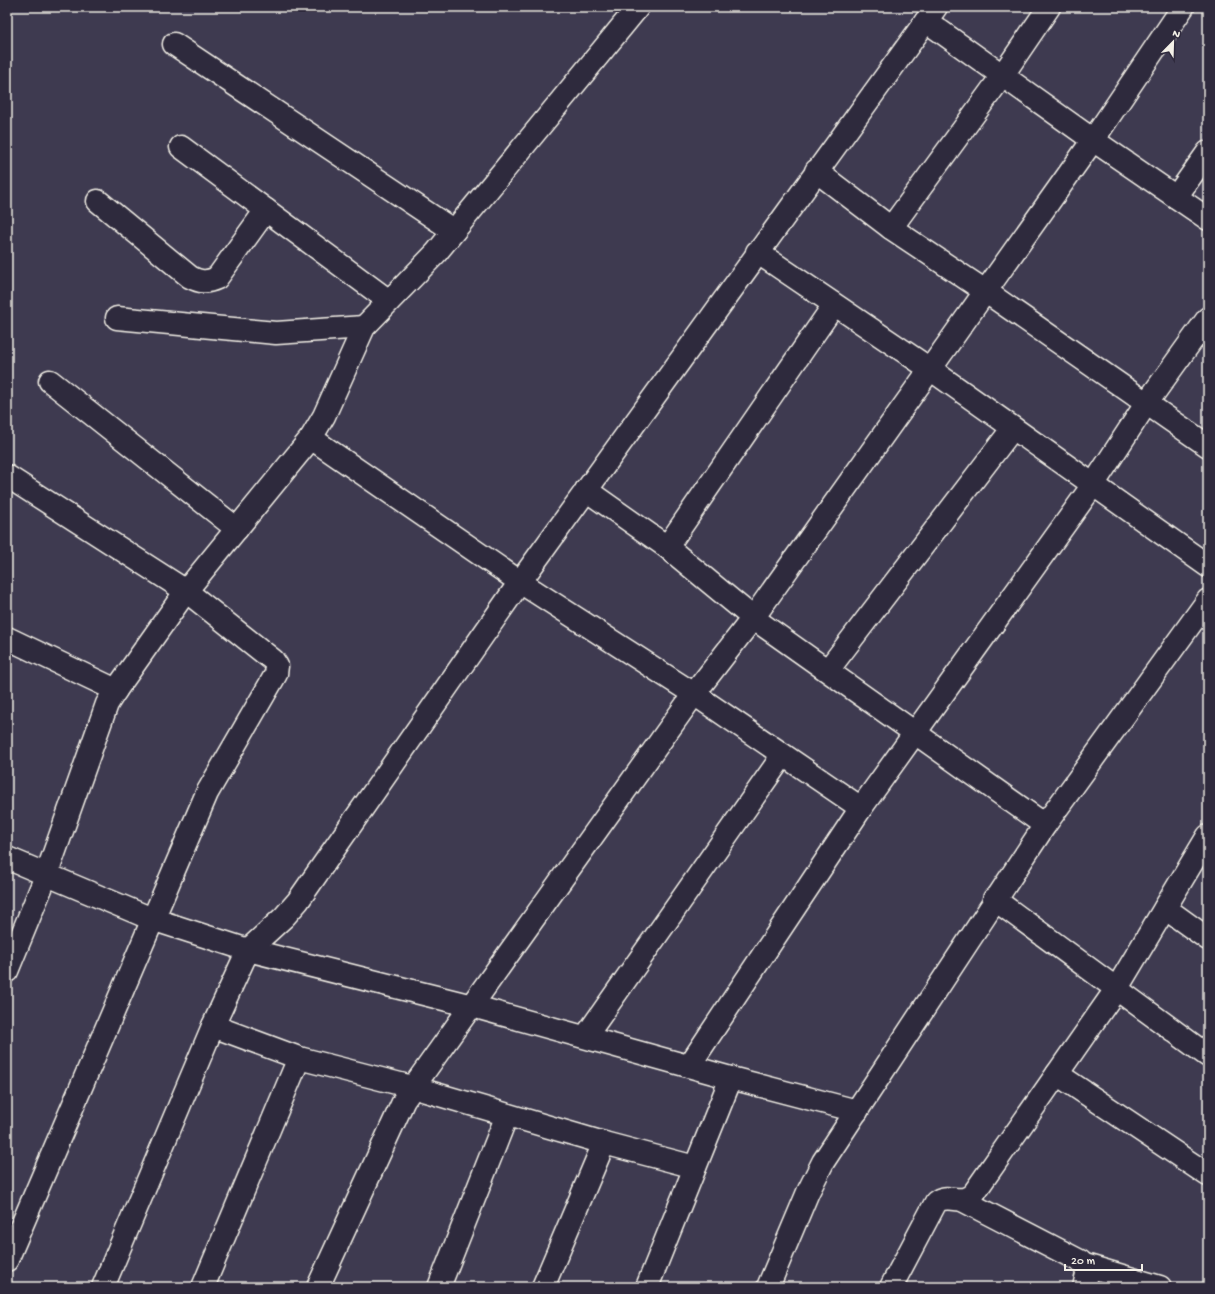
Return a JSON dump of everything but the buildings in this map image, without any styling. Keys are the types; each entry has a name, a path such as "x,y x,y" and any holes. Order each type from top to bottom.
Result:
{"street":[{"path":"7,971 46,876 108,704 116,690 186,591 311,438 324,416 364,327 436,253 638,7"},
{"path":"891,228 1002,76 1048,7"},
{"path":"318,1287 399,1109 412,1088 694,694 753,618 1093,140 1183,7"},
{"path":"103,1287 213,1026 248,950 284,917 298,901 520,582 757,252 931,14 1002,76 1208,219"},
{"path":"174,44 454,231"},
{"path":"181,147 389,301"},
{"path":"1176,197 1208,152"},
{"path":"816,171 891,228 985,291 1208,446"},
{"path":"98,201 190,277 200,282 210,281 217,278 266,210"},
{"path":"757,252 930,369 1208,566"},
{"path":"667,547 834,305"},
{"path":"117,318 276,334 364,327"},
{"path":"689,1066 861,808 1093,485 1146,404 1208,318"},
{"path":"50,381 237,529"},
{"path":"828,670 1013,428"},
{"path":"311,438 520,582 694,694 861,808"},
{"path":"7,476 186,591 273,660 277,666 276,674 212,782 7,1260"},
{"path":"586,490 667,547 753,618 916,732 1045,825"},
{"path":"768,1287 808,1192 823,1162 994,899 1045,825 1208,600"},
{"path":"7,638 116,690"},
{"path":"586,1036 783,755"},
{"path":"891,1287 936,1202 944,1198 962,1200 970,1198 974,1193 1117,988 1208,836"},
{"path":"7,858 46,876 152,919 248,950 472,1006 586,1036 731,1078 857,1110"},
{"path":"994,899 1208,1056"},
{"path":"1165,908 1208,940"},
{"path":"213,1026 299,1058 695,1167"},
{"path":"203,1287 299,1058"},
{"path":"1057,1074 1208,1175"},
{"path":"647,1287 731,1078"},
{"path":"439,1287 507,1115"},
{"path":"543,1287 604,1143"},
{"path":"962,1200 1085,1265 1160,1287"},
{"path":"1084,1287 1088,1270 1085,1265"}]}
